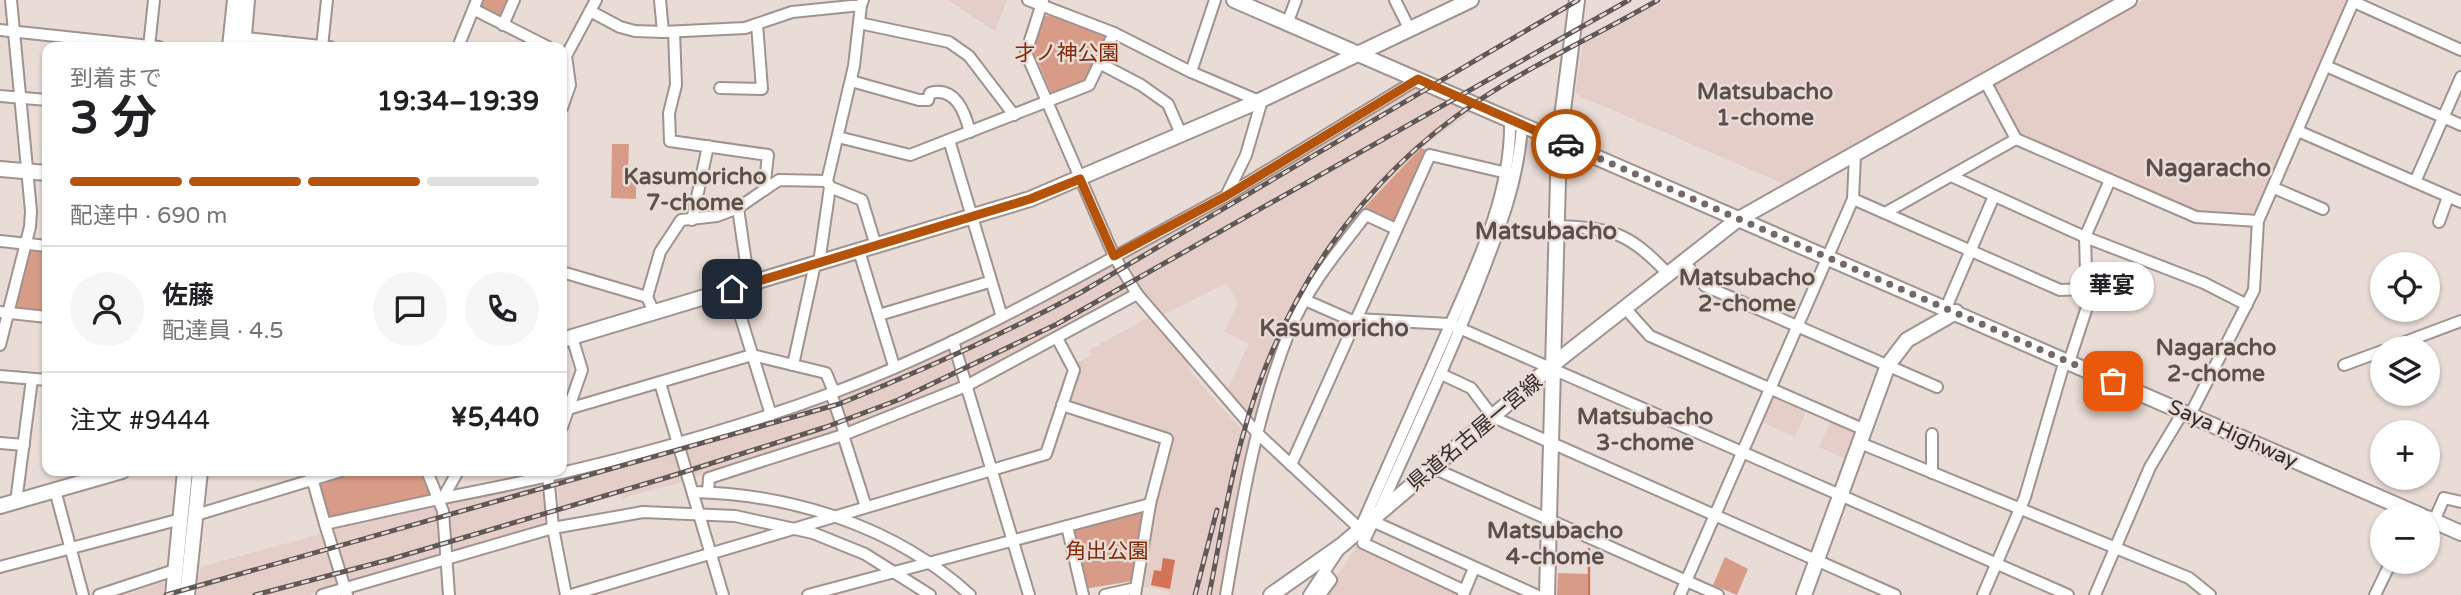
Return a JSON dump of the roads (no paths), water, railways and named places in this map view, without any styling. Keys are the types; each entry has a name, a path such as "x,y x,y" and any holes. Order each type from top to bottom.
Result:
{"street":[{"path":"0,345 5,313 26,244 31,211 11,0"},
{"path":"150,42 154,0"},
{"path":"235,0 237,42"},
{"path":"237,42 247,0"},
{"path":"323,42 327,0"},
{"path":"503,25 514,0"},
{"path":"567,50 596,0"},
{"path":"660,0 676,85 669,113 670,141 768,155 764,190"},
{"path":"1028,0 1043,3 1114,33 1191,72 1260,100"},
{"path":"1191,72 1215,0"},
{"name":"Saya Highway","path":"1234,0 2392,504"},
{"path":"1287,24 1296,0"},
{"path":"1395,0 1410,30"},
{"path":"567,412 582,370 567,338 971,217 1080,179 1260,100 1471,0"},
{"name":"県道名古屋一宮線","path":"1271,595 1342,545 1552,369 1559,141 1577,0"},
{"path":"1547,595 1552,369 1625,307 1737,220 2129,0"},
{"path":"2095,595 2150,467 2187,414 2254,290 2258,221 2354,1 2461,50"},
{"path":"590,11 627,29 668,32 745,28 792,12 862,2 851,80 828,184 817,264 793,365"},
{"path":"1043,3 1026,53 1114,256 1137,293 1256,433 1291,465 1370,521 1536,595"},
{"path":"460,42 476,5 503,25 538,42"},
{"path":"859,23 949,42 968,56 1014,115"},
{"path":"720,88 762,89 757,24"},
{"path":"0,30 104,42"},
{"path":"838,136 910,155 1089,85 1114,33"},
{"path":"1101,64 1141,85 1168,104 1181,134"},
{"path":"2326,66 2461,125"},
{"path":"567,70 570,85 567,93"},
{"path":"2415,182 2461,77"},
{"path":"567,469 771,415 833,393 953,341 1226,196 1418,79"},
{"path":"851,80 919,100 928,100 930,93 937,91 947,95 963,107 970,132"},
{"path":"1985,81 2016,139 2196,217 2258,221"},
{"path":"0,96 42,100"},
{"path":"1226,196 1246,155 1260,100"},
{"path":"1370,521 1441,374 1507,173 1516,122"},
{"path":"1474,568 1463,593 1363,543 1370,521 1512,194 1516,122"},
{"path":"2298,131 2461,202"},
{"path":"1885,213 2016,139"},
{"path":"949,140 989,282 1002,317"},
{"path":"692,220 708,146"},
{"path":"1291,465 1430,155 1507,173"},
{"path":"1679,595 1853,199 1855,155"},
{"path":"0,169 42,173"},
{"path":"1951,176 2085,237 2204,283 2247,305"},
{"path":"654,312 647,297 660,252 681,220 692,220 738,208 779,180 828,184 862,200 876,246"},
{"path":"1983,595 2040,454 2067,361 2087,307 2085,237 2110,180"},
{"path":"2274,188 2323,209"},
{"path":"1804,595 1888,365 1907,340 1951,310 1994,196"},
{"path":"2439,222 2448,197"},
{"path":"1853,199 2060,290 2087,289"},
{"path":"738,208 749,284"},
{"path":"1226,595 1256,433 1288,334 1305,300 1366,215 1396,229"},
{"path":"1557,226 1601,228 1643,247 1667,274"},
{"path":"0,242 42,246"},
{"path":"859,251 894,366"},
{"path":"1683,261 1705,286 1937,387"},
{"path":"567,273 647,297"},
{"path":"879,315 989,282"},
{"path":"732,289 771,415"},
{"path":"708,492 709,478 844,435 966,386 1137,293"},
{"path":"1305,300 1356,320 1456,326 2068,595"},
{"path":"1625,307 1650,336 1770,388 1932,473 2021,506 2189,578 2210,595"},
{"path":"5,313 42,317"},
{"path":"2421,336 2461,321"},
{"path":"548,476 553,528 569,595 1045,454 1074,370 1057,338"},
{"path":"953,341 1029,595"},
{"path":"568,409 752,355 826,373 866,507"},
{"path":"2344,365 2370,355"},
{"path":"1441,374 1471,388 1493,417 1895,595"},
{"path":"0,376 42,380"},
{"path":"16,502 32,379"},
{"path":"660,383 723,595"},
{"path":"1062,405 1167,439 1150,504 1135,591 1105,595"},
{"path":"1932,434 1932,473"},
{"path":"0,443 24,445"},
{"path":"1433,468 1717,595"},
{"path":"0,506 96,476"},
{"path":"173,595 185,476"},
{"path":"187,595 200,476"},
{"path":"196,515 308,476"},
{"path":"311,476 345,592"},
{"path":"429,476 443,510 450,595"},
{"path":"440,498 455,476"},
{"path":"326,524 539,476"},
{"path":"55,490 83,595"},
{"path":"693,492 766,498 870,530 928,561 970,595"},
{"path":"2437,504 2444,498 2461,502"},
{"path":"808,595 1150,504"},
{"path":"322,595 345,592 445,558 553,528 643,512 735,516 813,533 865,554 930,595"},
{"path":"0,567 181,520"},
{"name":"Saya Highway","path":"2440,524 2461,533"},
{"path":"1067,526 1083,595"},
{"path":"1309,595 1342,545"},
{"path":"99,595 176,570"},
{"path":"1320,595 1331,580 1325,573"},
{"path":"2380,593 2386,574"}],"waterway":[{"path":"1589,549 1589,595"}],"railway":[{"path":"166,595 839,404 900,379 991,338 1080,293 1578,0"},
{"path":"255,595 388,560 665,478 826,427 898,400 1057,324 1629,0"},
{"path":"1209,595 1233,474 1259,385 1279,336 1330,246 1362,205 1397,167 1436,132 1500,87 1658,0"},
{"path":"1195,595 1217,510"}],"place":[{"name":"華宴","path":"2113,381"}],"district":[{"name":"Matsubacho 1-chome","path":"1765,105"},
{"name":"Nagaracho","path":"2208,168"},
{"name":"Kasumoricho 7-chome","path":"695,190"},
{"name":"Matsubacho","path":"1546,231"},
{"name":"Matsubacho 2-chome","path":"1747,291"},
{"name":"Kasumoricho","path":"1334,328"},
{"name":"Nagaracho 2-chome","path":"2216,361"},
{"name":"Matsubacho 3-chome","path":"1645,430"},
{"name":"Matsubacho 4-chome","path":"1555,544"}],"park label":[{"name":"才ノ神公園","path":"1067,53"},
{"name":"角出公園","path":"1107,551"}]}
